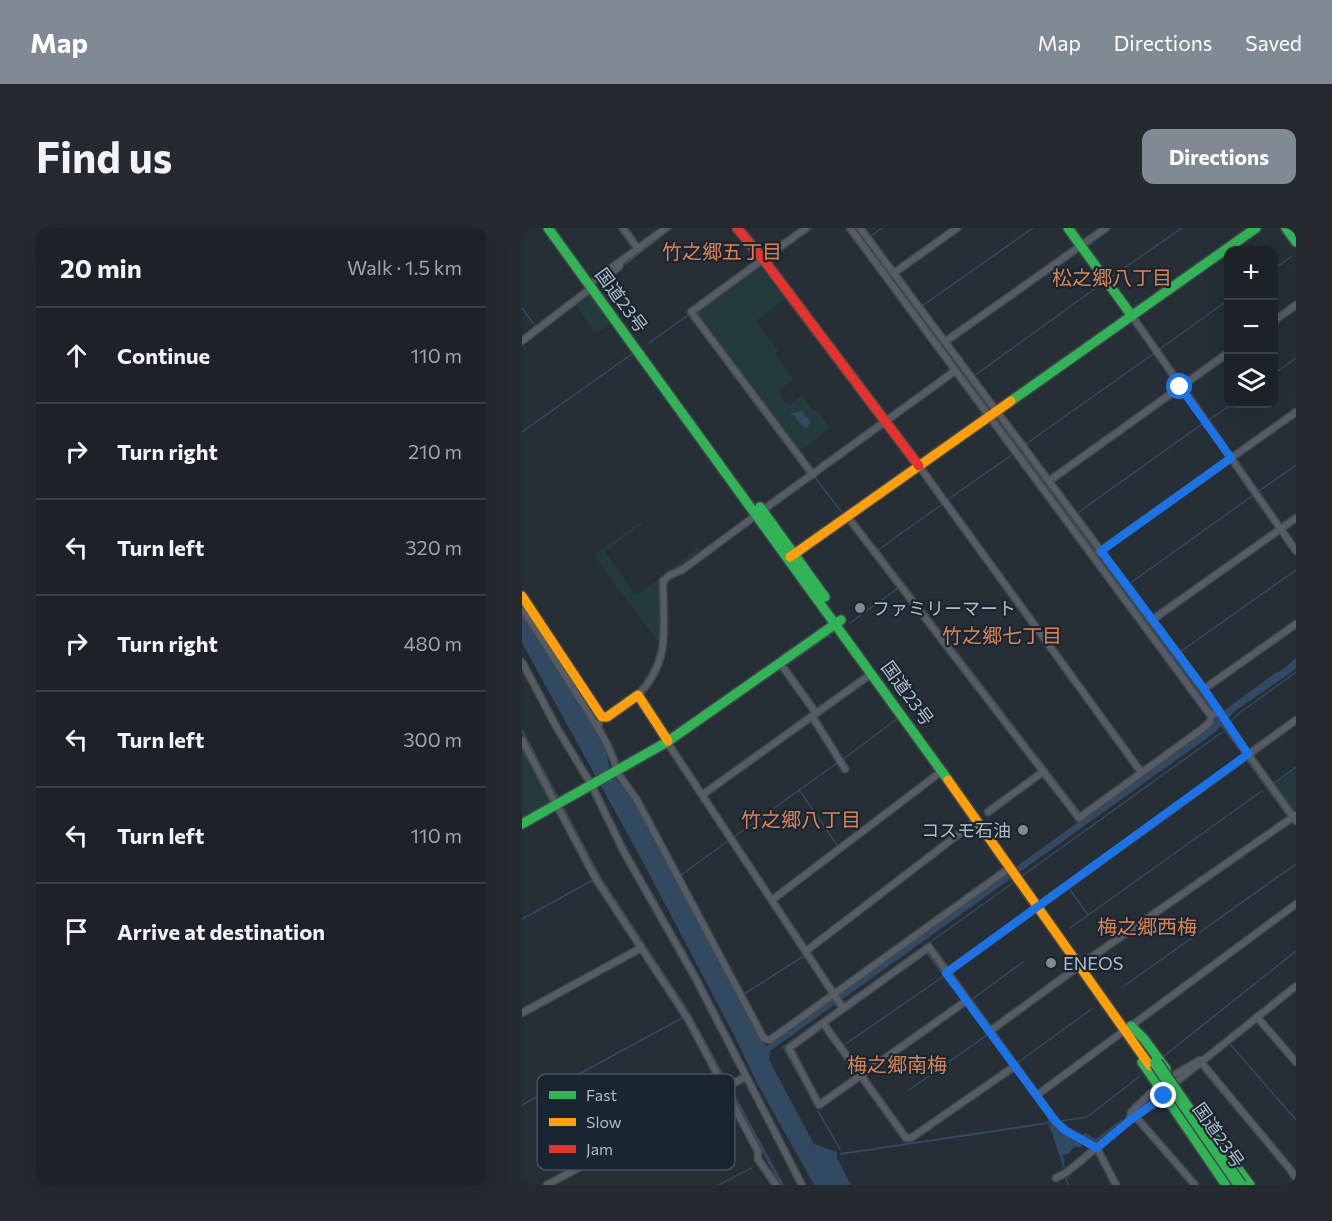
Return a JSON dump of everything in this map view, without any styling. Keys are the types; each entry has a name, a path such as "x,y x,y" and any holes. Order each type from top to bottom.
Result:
{"main road":[{"name":"国道23号","path":"548,228 790,556 1013,867"},
{"name":"国道23号","path":"558,228 599,279 790,556"},
{"path":"737,228 763,259 919,466"},
{"path":"1068,228 1132,316"},
{"path":"790,556 1256,228"},
{"path":"1286,228 1296,242"},
{"path":"522,596 602,717 607,717 638,696 668,741"},
{"name":"国道23号","path":"838,622 871,674 1023,879 1128,1028 1231,1185"},
{"path":"522,824 668,741 838,622"},
{"path":"1128,1028 1144,1039 1176,1079 1250,1185"},
{"path":"1128,1028 1158,1094 1226,1185"},
{"name":"国道23号","path":"1153,1065 1240,1185"}],"street":[{"path":"623,228 638,249"},
{"path":"599,279 666,228"},
{"path":"850,228 955,371 1049,481 1204,689 1216,713"},
{"path":"860,228 946,341 993,415 1093,556 1216,713 1226,722 1246,756 1293,818 990,1031"},
{"path":"894,273 957,228"},
{"path":"946,341 1106,228"},
{"path":"802,229 691,312 813,475"},
{"path":"522,341 586,292"},
{"path":"1278,318 1296,305"},
{"path":"1132,316 1296,551"},
{"path":"1049,481 1227,354"},
{"path":"767,507 955,371"},
{"path":"1093,556 1296,412"},
{"path":"919,466 1142,772"},
{"path":"847,516 1079,818 1202,729 1216,713"},
{"path":"1152,620 1296,518"},
{"path":"638,696 649,684 663,653 663,581 682,570 751,519"},
{"path":"522,608 597,726 608,746 616,772 637,800 764,1039 770,1040 1013,867"},
{"path":"1204,689 1296,624"},
{"path":"522,662 556,728 594,785 624,852 696,979 802,1185"},
{"path":"780,663 814,715 845,769"},
{"path":"702,795 871,674"},
{"path":"597,726 607,717"},
{"path":"946,973 1296,720"},
{"path":"522,740 560,804 596,879 688,1019 720,1074"},
{"path":"668,741 842,1006"},
{"path":"772,900 942,771"},
{"path":"988,813 1044,771"},
{"path":"806,951 972,824"},
{"path":"1036,1095 1296,904"},
{"path":"966,1001 819,1106 789,1048 842,1006 928,947 1056,1122 1076,1137 1097,1148 1116,1185"},
{"path":"522,1012 641,948"},
{"path":"1176,1079 1296,986"},
{"path":"1257,1017 1296,1062"},
{"path":"823,1023 906,1138 911,1138 1015,1065"},
{"path":"1203,1060 1296,1179"},
{"path":"735,1083 745,1077"},
{"path":"1062,1175 1136,1117 1158,1094"},
{"path":"1129,1121 1131,1112 1158,1094"},
{"path":"735,1104 758,1151 758,1159 776,1185"},
{"path":"1136,1117 1195,1185"},
{"path":"1289,1168 1296,1173"},
{"path":"547,1185 575,1170"}],"green space":[{"path":"760,266 785,299 756,321 778,351 775,354 793,380 779,390 782,399 789,405 802,395 830,428 799,452 694,314"},
{"path":"588,292 611,324 596,334 574,303"},
{"path":"642,521 643,523 605,552 636,595 660,578 661,646 594,555"},
{"path":"697,549 704,551 680,569 668,571"},
{"path":"522,746 552,803 522,820"},
{"path":"1296,768 1296,810 1295,811 1274,784"}],"water":[{"path":"854,228 857,228 1218,715 1296,658 1296,669 1235,711 1223,723 1296,829 1221,726 770,1051 769,1060 814,1144 837,1152 837,1158 851,1185 814,1185 757,1083 637,851 522,643 522,614 605,746 612,773 631,794 763,1044 767,1046 1203,732 1216,720"},
{"path":"803,411 810,423 806,429 795,416 789,414"},
{"path":"522,728 601,877 689,1011 723,1074 719,1074 598,877 522,733"},
{"path":"735,1095 784,1185 780,1185 735,1102"},
{"path":"1122,1119 1096,1142 1085,1136 1078,1142 1082,1145 1081,1147 1074,1147 1068,1154 1063,1155 1066,1176 1048,1124 840,1155 840,1153 1048,1122 1075,1141 1085,1133 1096,1139"}],"waterway":[{"path":"618,228 632,247"},
{"path":"623,266 672,228"},
{"path":"770,258 813,228"},
{"path":"871,236 882,228"},
{"path":"922,306 1033,228"},
{"path":"1110,278 1182,228"},
{"path":"1278,266 1292,256"},
{"path":"974,376 1100,285"},
{"path":"1160,349 1224,303"},
{"path":"522,308 535,326"},
{"path":"649,343 688,315"},
{"path":"522,432 632,354"},
{"path":"1026,444 1153,354"},
{"path":"1278,371 1296,358"},
{"path":"1209,420 1226,408"},
{"path":"1076,514 1202,424"},
{"path":"947,500 1013,454"},
{"path":"1259,491 1296,465"},
{"path":"815,477 843,514"},
{"path":"1129,584 1252,496"},
{"path":"941,505 878,550 1079,811"},
{"path":"1180,652 1296,570"},
{"path":"850,623 897,589"},
{"path":"787,665 831,636"},
{"path":"732,703 779,670"},
{"path":"1230,722 1296,672"},
{"path":"687,733 726,707"},
{"path":"842,760 897,719"},
{"path":"1022,876 1221,733"},
{"path":"625,772 667,748"},
{"path":"734,837 837,763"},
{"path":"1274,783 1296,767"},
{"path":"800,791 837,845"},
{"path":"1070,928 1262,791"},
{"path":"681,875 728,841"},
{"path":"858,915 936,856"},
{"path":"1124,986 1296,864"},
{"path":"522,919 593,880"},
{"path":"844,1004 1014,882"},
{"path":"1069,888 1088,915"},
{"path":"1164,1056 1296,951"},
{"path":"927,953 962,1000"},
{"path":"744,994 804,956"},
{"path":"971,1000 1023,962"},
{"path":"844,1045 944,976"},
{"path":"966,1006 1010,1064"},
{"path":"815,1104 783,1047 839,1007"},
{"path":"1017,1063 1093,1008"},
{"path":"579,1074 682,1018"},
{"path":"909,1090 987,1035"},
{"path":"1230,1044 1296,1120"},
{"path":"1202,1070 1285,1168"},
{"path":"1014,1071 1048,1117 1050,1124"},
{"path":"1061,1121 1087,1117 1140,1076"},
{"path":"522,1105 537,1097"},
{"path":"818,1111 840,1149"},
{"path":"1152,1140 1191,1185"},
{"path":"719,1185 751,1168"},
{"path":"1065,1174 1068,1185"}],"traffic: fast":[{"path":"548,228 948,780"},
{"path":"1068,228 1132,316"},
{"path":"1011,401 1256,228"},
{"path":"1286,228 1296,242"},
{"path":"760,507 825,597"},
{"path":"522,824 667,742 841,620"},
{"path":"1131,1026 1144,1039 1166,1069"},
{"path":"1142,1062 1226,1185"},
{"path":"1156,1063 1240,1185"},
{"path":"1204,1123 1250,1185"}],"traffic: slow":[{"path":"790,557 1011,401"},
{"path":"522,596 602,717 607,717 638,695 668,741"},
{"path":"948,780 1150,1066"}],"traffic: jam":[{"path":"737,228 763,259 919,466"}],"place":[{"name":"ファミリーマート","path":"860,608"},
{"name":"コスモ石油","path":"1023,830"},
{"name":"ENEOS","path":"1051,963"}],"district":[{"name":"竹之郷五丁目","path":"722,251"},
{"name":"松之郷八丁目","path":"1112,277"},
{"name":"竹之郷七丁目","path":"1002,635"},
{"name":"竹之郷八丁目","path":"801,819"},
{"name":"梅之郷西梅","path":"1147,926"},
{"name":"梅之郷南梅","path":"897,1064"}],"route":[{"path":"1164,1096 1097,1148 1066,1131 1056,1122 946,973 1248,754 1204,689 1101,551 1231,458 1180,387"}]}
